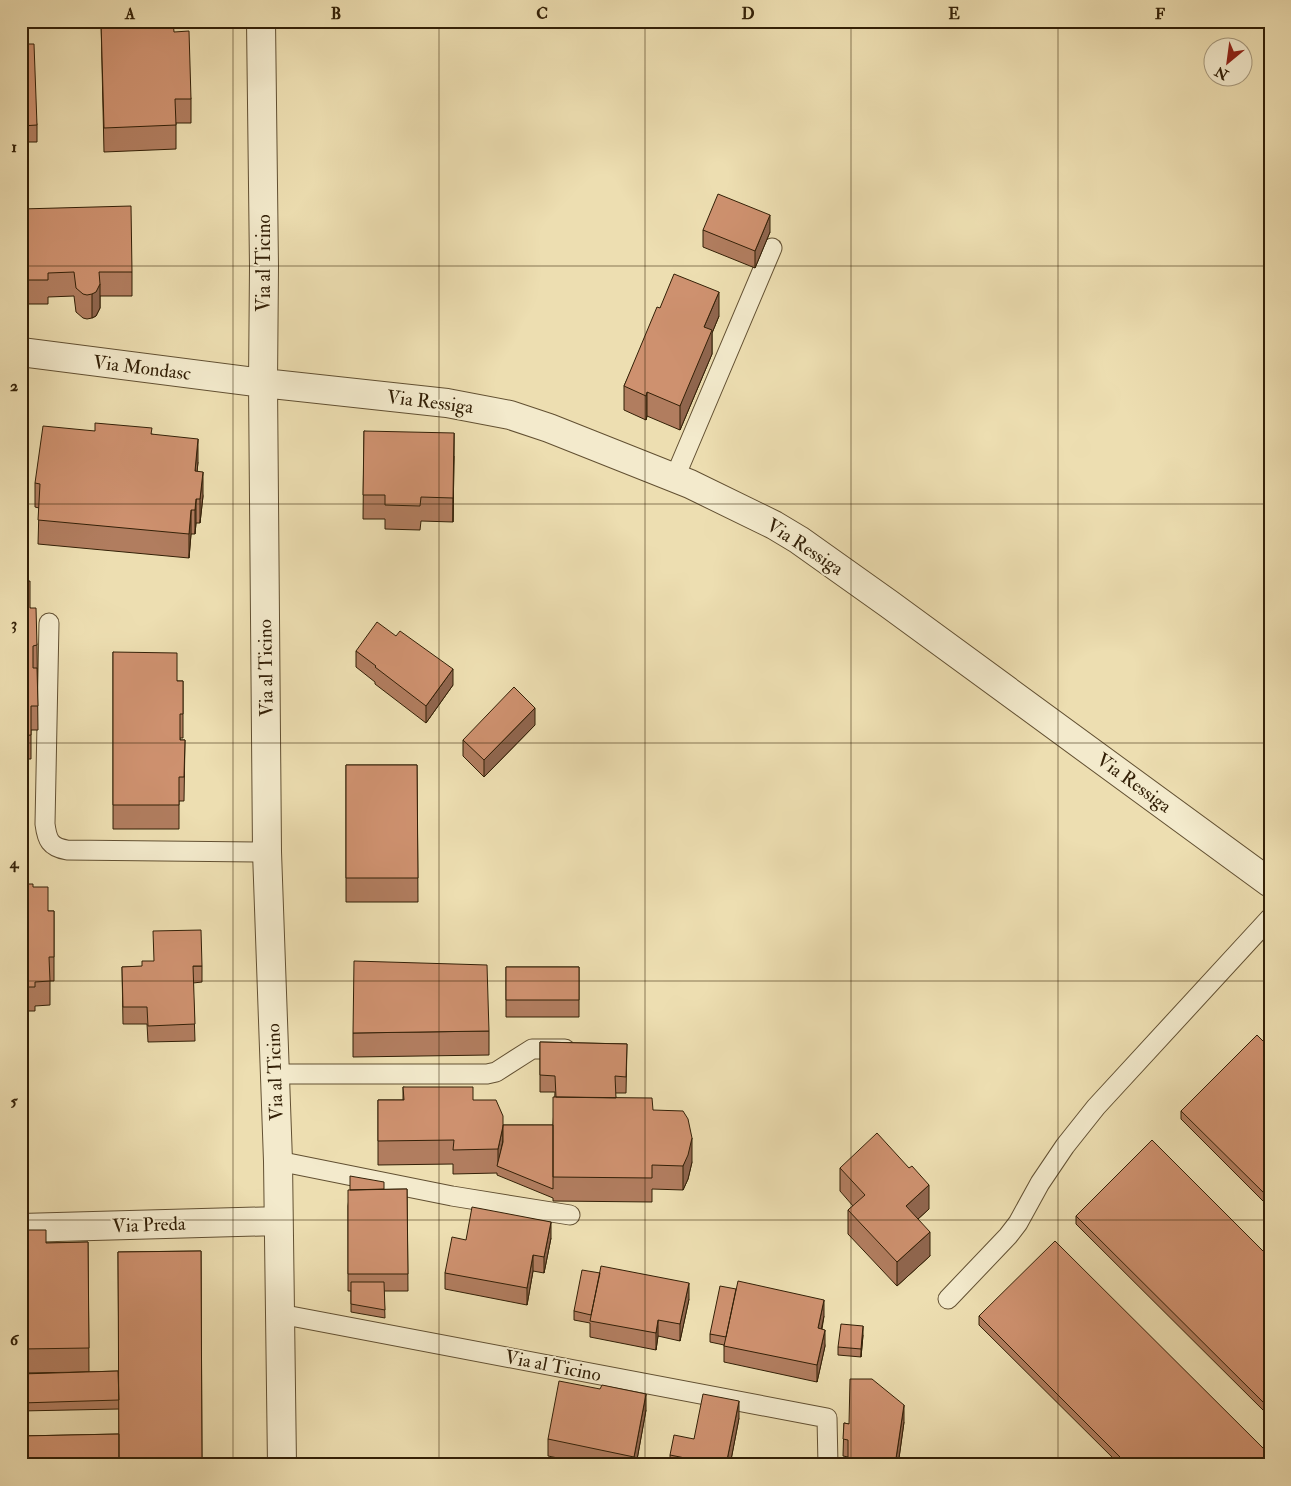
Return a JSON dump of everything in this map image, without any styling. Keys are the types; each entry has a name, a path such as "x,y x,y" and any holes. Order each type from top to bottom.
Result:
{"street":[{"name":"Via al Ticino","path":"261,21 267,852 278,1161 282,1465"},
{"name":"Via Mondasc","path":"21,352 263,383"},
{"name":"Via Ressiga","path":"263,383 447,403 510,415 549,428 675,477 736,505 798,540 889,604 1270,883"},
{"name":"Via Preda","path":"21,1228 278,1221"}],"lane":[{"path":"675,477 772,248"},
{"path":"48,623 45,824 46,835 50,843 58,848 67,850 267,852"},
{"path":"948,1299 1008,1236 1018,1223 1040,1183 1096,1107 1270,918"},
{"path":"275,1074 487,1074 496,1072 532,1049 578,1049"},
{"path":"278,1161 452,1196 570,1215"},
{"name":"Via al Ticino","path":"280,1314 827,1418 828,1465"}],"building":[{"path":"101,21 173,21 174,32 189,31 191,99 175,99 176,125 104,128"},
{"path":"21,44 34,44 37,125 21,126"},
{"path":"718,194 770,215 755,251 703,230"},
{"path":"131,206 132,272 99,272 100,284 96,292 87,295 76,288 74,272 48,273 48,280 21,280 21,209"},
{"path":"674,274 719,292 704,327 712,330 680,406 647,392 646,396 624,386 657,307 660,308"},
{"path":"95,423 152,428 151,434 198,439 195,471 203,472 200,499 196,499 195,510 191,510 189,534 38,520 40,484 35,483 43,426 95,431"},
{"path":"364,431 454,433 453,498 421,497 420,506 385,505 385,495 363,495"},
{"path":"21,581 30,581 30,608 36,608 37,645 33,646 33,668 37,668 38,706 31,706 31,735 21,736"},
{"path":"377,622 396,636 400,631 453,669 426,706 356,651"},
{"path":"113,652 177,653 177,681 183,681 183,714 180,714 180,740 185,740 184,777 179,777 179,805 113,805"},
{"path":"514,687 535,708 484,760 463,740"},
{"path":"346,765 417,765 418,878 346,878"},
{"path":"21,884 33,884 33,887 48,887 48,911 54,911 54,957 49,957 50,981 35,982 35,987 21,987"},
{"path":"201,930 202,966 193,966 195,1024 148,1026 147,1007 123,1007 122,967 142,966 142,961 154,961 153,931"},
{"path":"354,961 487,965 489,1031 353,1033"},
{"path":"506,967 579,967 579,1000 506,1000"},
{"path":"1257,1035 1270,1048 1270,1199 1181,1111"},
{"path":"540,1042 627,1044 626,1077 615,1076 616,1098 556,1097 555,1076 540,1075"},
{"path":"403,1087 473,1087 473,1100 496,1100 503,1116 498,1149 453,1150 454,1140 378,1141 378,1100 404,1100"},
{"path":"553,1097 652,1098 653,1110 683,1111 688,1119 692,1138 683,1166 652,1165 652,1178 553,1177"},
{"path":"503,1125 553,1125 553,1189 497,1166 503,1142"},
{"path":"877,1133 909,1168 912,1166 929,1185 906,1206 930,1232 897,1262 848,1210 865,1195 840,1168"},
{"path":"1152,1140 1270,1258 1270,1409 1076,1216"},
{"path":"350,1176 384,1182 384,1189 350,1190"},
{"path":"407,1189 408,1274 348,1274 348,1190"},
{"path":"472,1207 551,1222 544,1257 533,1255 527,1288 445,1273 452,1237 466,1240"},
{"path":"21,1230 46,1230 46,1243 88,1242 89,1348 22,1349"},
{"path":"1055,1241 1270,1455 1270,1465 1128,1465 979,1316"},
{"path":"201,1251 202,1465 119,1465 118,1252"},
{"path":"601,1266 689,1283 680,1324 658,1320 656,1333 590,1321"},
{"path":"582,1270 600,1273 591,1315 574,1311"},
{"path":"738,1281 824,1300 818,1328 825,1330 817,1365 724,1346"},
{"path":"351,1282 384,1282 385,1310 351,1304"},
{"path":"720,1286 736,1289 726,1337 710,1334"},
{"path":"841,1324 863,1326 861,1349 838,1347"},
{"path":"118,1371 119,1400 21,1403 21,1374"},
{"path":"850,1379 872,1379 904,1405 895,1465 848,1465 848,1440 843,1439 844,1423 849,1424"},
{"path":"559,1381 600,1389 602,1385 646,1394 634,1457 548,1439"},
{"path":"703,1394 739,1401 726,1465 703,1465 690,1462 690,1459 670,1455 674,1435 694,1439"},
{"path":"119,1434 119,1465 21,1465 21,1436"}]}
